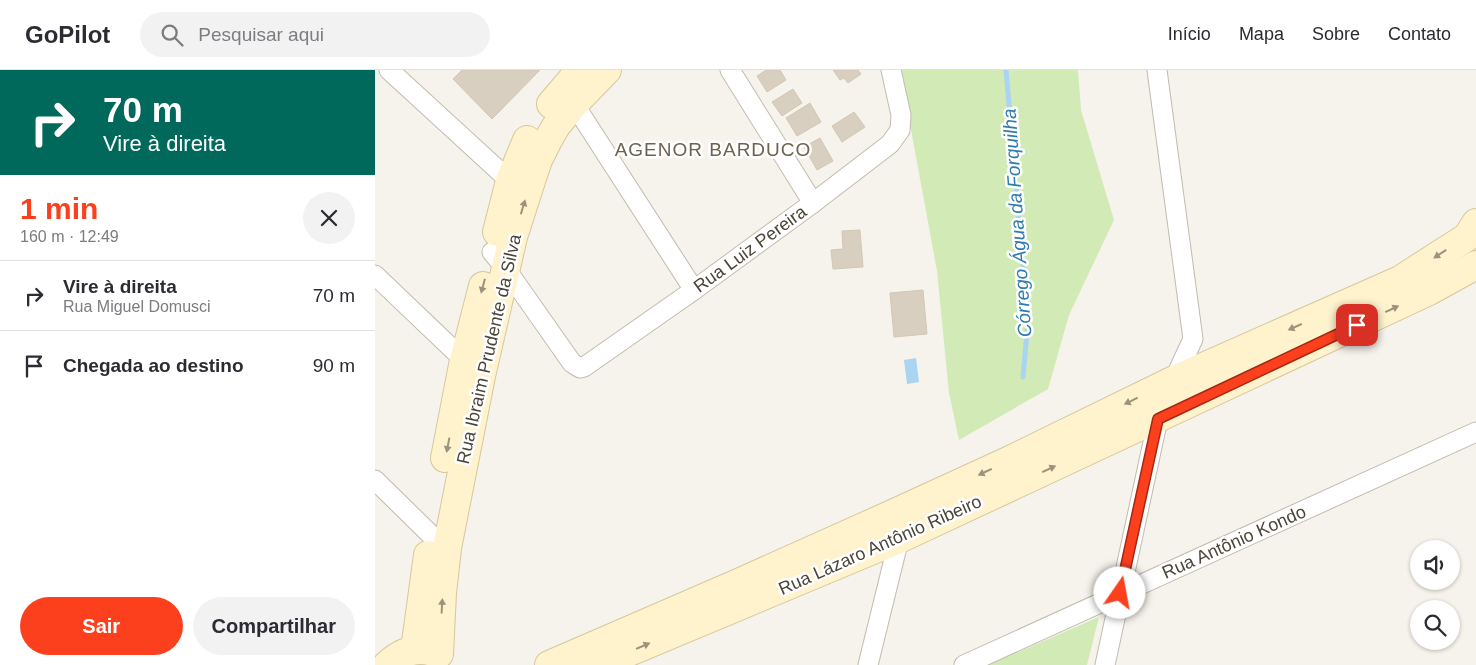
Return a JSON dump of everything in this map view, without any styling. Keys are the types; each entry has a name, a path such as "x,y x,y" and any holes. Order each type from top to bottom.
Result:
{"street":[{"path":"389,70 510,180"},
{"name":"Rua Ibraim Prudente da Silva","path":"436,656 447,548 481,376 510,180 521,152 535,126 556,97 580,70"},
{"name":"Rua Ibraim Prudente da Silva","path":"436,656 431,535 464,360 499,260 513,238 538,160 556,126 573,104 607,70"},
{"path":"730,70 813,202"},
{"name":"Rua Luiz Pereira","path":"499,260 572,364 580,368 587,365 694,290 890,144 900,130 901,115 891,70"},
{"path":"1105,665 1158,419 1193,339 1157,70"},
{"path":"573,104 694,290"},
{"path":"549,665 736,584 893,528 1006,462 1174,380 1400,280 1467,237 1476,223"},
{"name":"Rua Lázaro Antônio Ribeiro","path":"598,665 893,528 1158,419 1429,291 1476,265"},
{"path":"375,274 464,360"},
{"name":"Rua Antônio Kondo","path":"964,665 1476,432"},
{"path":"375,480 431,535"},
{"path":"868,665 893,528"},
{"path":"387,665 404,653 436,656"}],"green space":[{"path":"900,70 1078,70 1081,110 1114,220 1069,315 1048,389 959,440 949,393 937,271"},
{"path":"1099,617 1087,665 988,665"}],"water":[{"path":"916,358 919,382 907,384 904,360"}],"building":[{"path":"462,70 540,70 492,119 453,79"},
{"path":"766,70 780,70 786,80 767,92 757,76"},
{"path":"833,70 858,70 861,74 848,83 844,78 840,80"},
{"path":"793,89 802,103 782,116 772,102"},
{"path":"810,103 821,122 797,136 786,118"},
{"path":"854,112 865,127 842,142 832,126"},
{"path":"820,138 833,161 817,170 804,147"},
{"path":"860,230 863,267 833,269 831,250 843,249 842,231"},
{"path":"923,290 927,334 894,337 890,293"}],"waterway":[{"name":"Córrego Água da Forquilha","path":"1006,70 1028,321 1023,377"}],"district":[{"name":"AGENOR BARDUCO","path":"713,149"}],"route":[{"path":"1120,593 1158,419 1357,325"}]}
